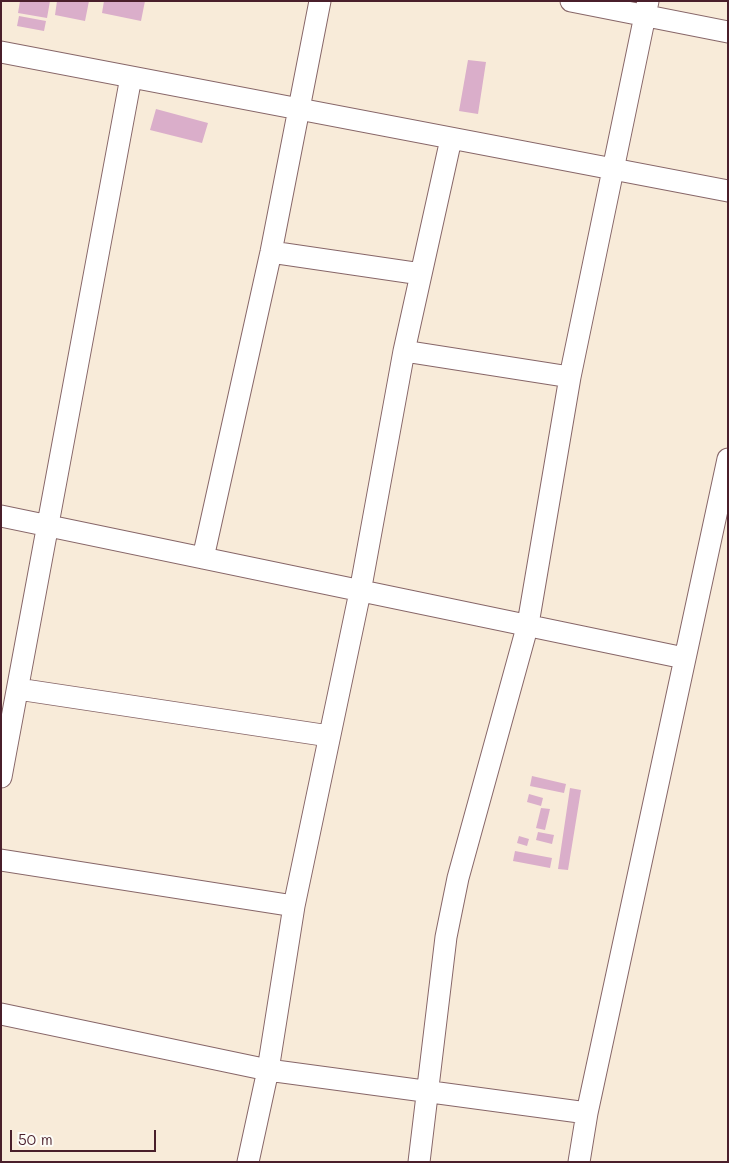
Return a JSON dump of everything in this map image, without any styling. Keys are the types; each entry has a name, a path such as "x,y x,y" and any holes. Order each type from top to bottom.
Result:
{"street":[{"path":"203,558 271,252 297,110 320,1"},
{"path":"571,1 647,9 728,32"},
{"path":"419,1162 446,937 458,878 528,624 570,377 615,170 647,9"},
{"path":"1,52 728,191"},
{"path":"1,777 131,77"},
{"path":"248,1162 268,1070 294,906 360,592 404,351 451,138"},
{"path":"271,252 421,274"},
{"path":"404,351 570,377"},
{"path":"579,1162 587,1113 728,459"},
{"path":"1,516 360,592 528,624 684,658"},
{"path":"18,689 329,736"},
{"path":"1,860 294,906"},
{"path":"1,1014 268,1070 587,1113"}],"building":[{"path":"20,1 50,1 47,18 18,13"},
{"path":"57,1 89,1 85,21 55,15"},
{"path":"104,1 145,1 141,21 102,13"},
{"path":"19,16 46,21 44,31 17,26"},
{"path":"468,60 486,62 478,114 459,111"},
{"path":"156,109 208,123 202,143 150,130"},
{"path":"532,776 566,784 564,793 530,786"},
{"path":"570,788 581,790 568,870 558,869"},
{"path":"529,794 543,798 541,806 527,802"},
{"path":"541,808 550,809 545,830 536,828"},
{"path":"538,832 554,835 552,844 536,840"},
{"path":"519,836 529,839 527,846 517,843"},
{"path":"515,851 552,858 550,868 513,861"}]}
